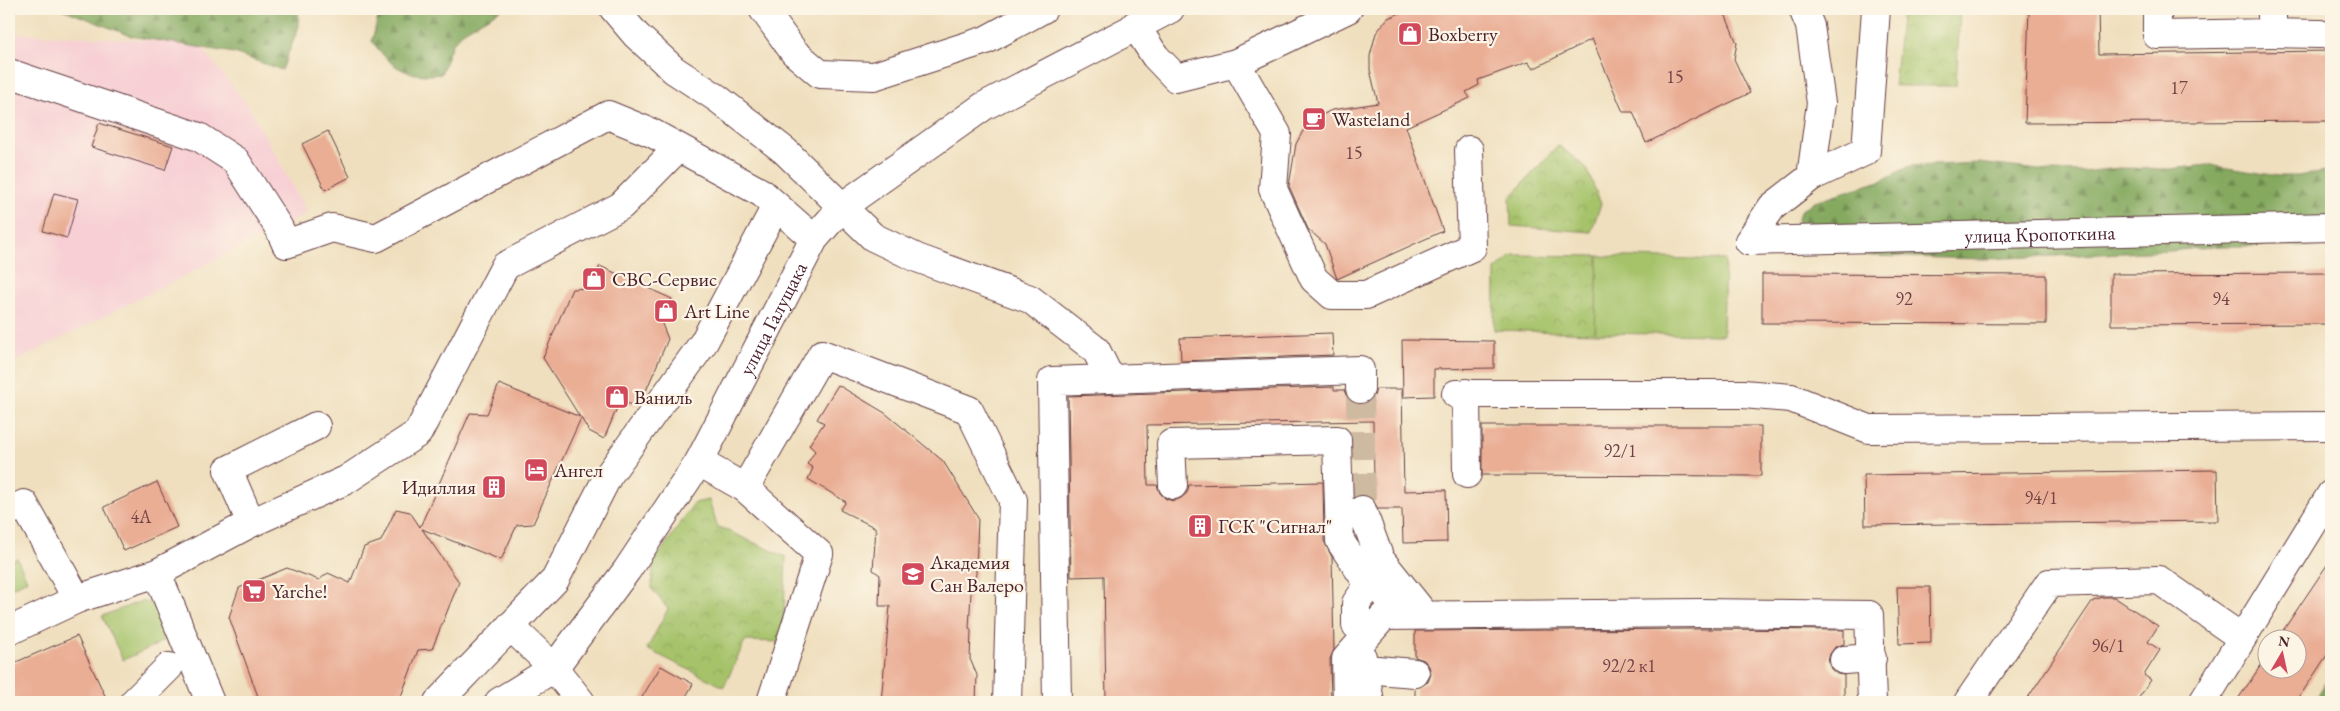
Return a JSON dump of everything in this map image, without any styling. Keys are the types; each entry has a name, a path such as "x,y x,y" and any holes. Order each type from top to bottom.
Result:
{"street":[{"path":"614,9 636,35 674,70 717,98 784,151 873,237 917,258 1030,299 1096,350 1110,378"},
{"path":"763,9 794,52 820,74 874,76 986,40 1043,9"},
{"name":"улица Галущака","path":"499,702 554,668 627,570 699,462 814,239 843,206 984,106 1135,25 1170,9"},
{"path":"1135,25 1155,56 1176,78 1236,63 1348,9"},
{"path":"1803,9 1810,26 1821,103 1811,177"},
{"path":"1811,177 1866,151 1876,9"},
{"path":"2156,9 2157,35 2272,21 2320,34"},
{"path":"1236,63 1277,134 1274,189 1314,279 1332,295 1366,295 1472,247 1469,150"},
{"path":"9,73 199,137 236,161 280,228 286,244 332,228 376,238 608,115 652,133 762,193 814,239"},
{"path":"9,631 77,600 157,573 251,523 346,480 418,433 505,266 621,206 678,148"},
{"name":"улица Кропоткина","path":"1811,177 1772,206 1749,241 2331,227"},
{"path":"438,702 555,580 608,476 704,342 776,206"},
{"path":"745,488 822,354 969,410 1013,500 1007,702"},
{"path":"1057,702 1052,381 1360,370 1360,389"},
{"path":"1467,474 1461,394 1743,394 1791,398 1869,429 2331,426"},
{"path":"251,523 228,470 316,426"},
{"path":"1173,485 1171,444 1337,440 1340,541 1369,585 1425,615"},
{"path":"699,462 745,488 818,554 771,702"},
{"path":"2203,702 2331,494"},
{"path":"9,512 24,504 77,600"},
{"path":"1362,510 1380,559 1425,615"},
{"path":"157,573 210,702"},
{"path":"1968,702 2049,584 2159,580 2242,638"},
{"path":"1356,625 1356,603 1369,585"},
{"path":"1346,702 1346,660 1384,616 1425,615 1869,615 1872,658 1872,702"},
{"path":"510,626 554,668 581,702"},
{"path":"1844,660 1872,658"},
{"path":"1370,702 1363,663 1415,673"},
{"path":"134,702 169,667"}],"shaded area":[{"path":"9,33 198,43 249,107 307,213 9,365"}],"green space":[{"path":"62,9 298,9 299,26 282,70 234,53 131,36"},
{"path":"380,9 502,9 464,31 452,44 441,74 429,75 401,69 386,58 372,41"},
{"path":"1902,9 1960,9 1956,86 1894,86"},
{"path":"1558,145 1586,167 1601,204 1591,232 1511,226 1510,198"},
{"path":"1979,163 2047,171 2082,172 2119,168 2170,169 2208,165 2279,176 2298,176 2331,170 2331,246 2220,246 2170,251 1984,259 1870,256 1822,247 1796,227 1800,211 1815,201 1880,181 1910,166"},
{"path":"1513,255 1598,256 1595,333 1494,330 1495,270"},
{"path":"1598,256 1725,260 1723,335 1595,333"},
{"path":"709,500 717,526 786,557 783,642 745,641 724,687 647,649 668,609 652,589 653,563 694,503"},
{"path":"17,558 27,580 9,589 9,562"},
{"path":"142,601 161,606 172,633 156,645 123,660 102,616"},
{"path":"2331,673 2331,702 2314,702"}],"building":[{"path":"1410,9 1723,9 1737,43 1734,59 1750,93 1646,143 1633,112 1623,112 1592,39 1533,69 1528,62 1478,80 1479,85 1466,92 1470,98 1406,127 1443,231 1337,279 1325,244 1308,229 1289,186 1296,144 1303,131 1314,119 1332,110 1378,103 1370,70 1370,56 1376,33 1388,18"},
{"path":"2029,9 2098,9 2099,54 2331,51 2331,121 2025,123"},
{"path":"99,123 173,146 165,170 91,147"},
{"path":"328,131 350,177 325,190 302,144"},
{"path":"54,193 78,199 67,238 43,231"},
{"name":"Идиллия","path":"600,266 672,299 662,324 668,339 640,405 619,403 604,439 589,431 581,418 533,524 517,525 501,560 422,529 459,582 432,649 418,650 399,702 260,702 229,617 239,588 287,568 319,580 328,573 350,583 364,547 381,541 396,509 410,512 420,527 470,413 487,414 499,384 580,417 543,358 572,289 590,288"},
{"path":"2331,273 2331,324 2111,325 2111,274"},
{"path":"1762,274 2046,275 2046,324 1762,323"},
{"path":"1332,333 1333,355 1181,361 1180,338"},
{"path":"1402,340 1494,341 1494,368 1434,369 1434,396 1403,397"},
{"path":"838,385 885,413 943,461 978,518 976,574 971,593 969,628 971,631 970,659 977,675 976,702 881,702 890,606 879,606 880,575 873,570 876,528 840,510 846,502 808,479 813,468 807,464 815,451 809,445 824,423 817,419"},
{"name":"ГСК \"Сигнал\"","path":"1334,387 1334,390 1344,390 1352,402 1360,405 1368,402 1374,396 1376,389 1402,389 1404,491 1446,490 1447,542 1403,543 1402,509 1378,509 1372,498 1364,495 1354,497 1354,481 1374,480 1373,421 1147,425 1148,485 1157,485 1160,493 1166,499 1174,501 1181,498 1187,493 1189,485 1323,482 1324,541 1332,557 1334,650 1330,659 1331,702 1106,702 1104,576 1071,577 1068,396"},
{"path":"1482,426 1761,426 1761,476 1482,475"},
{"path":"2217,470 2218,521 1865,525 1864,475"},
{"path":"157,482 177,527 124,551 104,507"},
{"path":"2331,559 2331,649 2296,702 2236,702 2258,670 2258,678 2308,678 2308,628 2285,628"},
{"path":"1897,587 1930,587 1931,643 1899,644"},
{"path":"2114,597 2158,626 2148,642 2160,650 2144,675 2151,680 2136,702 2025,702 2093,600"},
{"path":"1844,630 1844,644 1835,647 1828,661 1831,669 1837,674 1844,675 1844,702 1415,702 1415,688 1428,682 1431,674 1429,666 1424,660 1415,657 1415,631"},
{"path":"77,636 108,702 9,702 9,665"},
{"path":"661,666 693,684 683,702 639,702"}],"tunnel":[{"path":"1360,389 1362,510"}],"place":[{"name":"Boxberry","path":"1410,34"},
{"name":"Wasteland","path":"1314,119"},
{"name":"СВС-Сервис","path":"594,279"},
{"name":"Art Line","path":"666,311"},
{"name":"Ваниль","path":"617,397"},
{"name":"Ангел","path":"536,470"},
{"name":"Идиллия","path":"494,487"},
{"name":"ГСК \"Сигнал\"","path":"1200,526"},
{"name":"Академия Сан Валеро","path":"913,574"},
{"name":"Yarche!","path":"254,591"}]}
